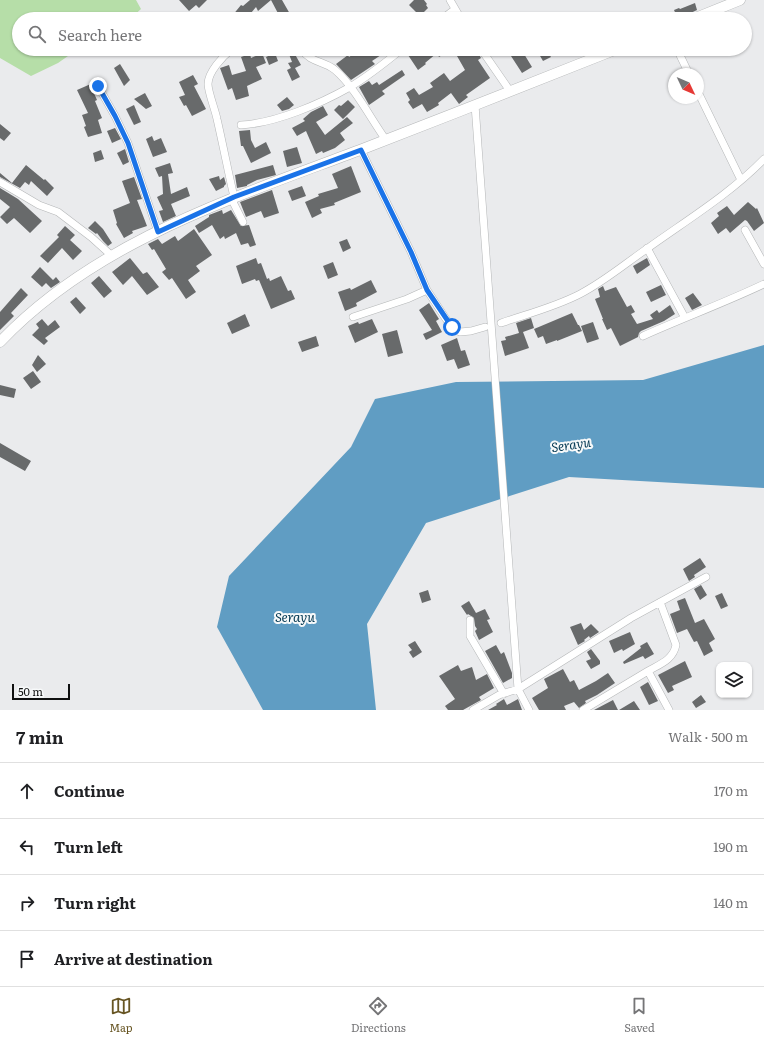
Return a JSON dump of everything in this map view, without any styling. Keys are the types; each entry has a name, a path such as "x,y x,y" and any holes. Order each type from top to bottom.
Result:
{"main road":[{"path":"710,12 740,0"},
{"path":"0,342 26,317 80,275 111,255 158,232 233,198 361,150 599,56"}],"street":[{"path":"450,0 454,10 451,12"},
{"path":"223,56 210,75 208,84 217,118 233,198 243,222"},
{"path":"308,56 312,60 325,64 334,69 350,86 386,140"},
{"path":"241,125 257,124 314,104 350,86 392,56"},
{"path":"486,56 510,91"},
{"path":"680,56 686,68"},
{"path":"98,86 128,143 158,232"},
{"path":"704,104 740,180"},
{"path":"475,105 518,689 529,710"},
{"path":"361,150 411,252 427,290 446,319 452,327 460,332 485,327"},
{"path":"501,323 549,307 581,294 616,272 647,248 707,207 764,159"},
{"path":"0,182 38,206 58,212 91,237 111,255"},
{"path":"745,230 764,264"},
{"path":"647,248 685,318"},
{"path":"643,336 731,300 764,284"},
{"path":"353,317 407,299 427,290"},
{"path":"473,710 504,694 518,689 631,618 706,577"},
{"path":"583,710 671,658 675,652 676,645 660,602"},
{"path":"470,620 470,636 504,694"},
{"path":"648,671 669,710"}],"green space":[{"path":"0,0 136,0 141,9 138,12 12,12 12,56 68,56 58,63 31,76 0,58"}],"water":[{"name":"Serayu","path":"764,345 764,488 569,477 426,523 367,624 376,710 263,710 217,627 229,576 351,447 375,399 456,382 643,380"}],"building":[{"path":"179,0 207,0 199,8 196,5 189,11"},
{"path":"250,0 271,0 258,11 256,7 252,12 235,12 241,5 243,6"},
{"path":"271,0 282,0 289,12 277,12"},
{"path":"414,0 424,0 428,8 424,12 416,12 409,5"},
{"path":"695,3 697,10 693,12 675,12 674,10"},
{"path":"250,56 251,58 255,56 263,56 266,63 256,67 262,79 247,86 249,96 236,100 232,88 228,90 220,68 229,65 232,75 246,71 241,57"},
{"path":"276,56 278,61 269,65 266,57"},
{"path":"290,56 296,56 301,65 295,68 300,77 292,81 287,70 291,68 288,63 292,62"},
{"path":"347,56 380,56 372,61 375,64 351,80 336,64"},
{"path":"409,56 433,56 425,63 426,64 418,70"},
{"path":"457,56 480,56 481,58 478,60 490,78 466,95 468,97 459,104 451,93 438,103 439,105 427,112 422,104 413,109 408,102 410,100 406,93 414,88 419,95 433,87 430,83 444,73 450,81 465,70"},
{"path":"511,56 525,56 532,67 522,73"},
{"path":"540,56 551,57 543,61"},
{"path":"120,64 130,80 124,86 114,68"},
{"path":"402,70 405,75 382,91 385,94 369,105 359,87 369,81 372,85 377,82 379,85"},
{"path":"193,75 198,84 194,86 206,109 192,116 186,105 184,106 179,97 185,95 179,82"},
{"path":"93,83 93,91 97,100 95,101 102,118 98,120 102,133 88,137 84,127 86,126 82,115 88,113 77,90"},
{"path":"145,93 152,106 146,109 134,99"},
{"path":"287,97 294,105 289,109 282,111 277,105"},
{"path":"348,100 355,107 343,119 334,110"},
{"path":"134,105 141,122 134,125 126,109"},
{"path":"323,106 328,115 316,122 325,135 347,117 353,123 340,133 345,140 335,148 316,154 306,131 297,136 292,128 305,121 303,119 311,112"},
{"path":"0,124 11,133 4,141 0,138"},
{"path":"115,128 121,139 112,143 107,131"},
{"path":"250,130 251,140 255,148 266,142 271,153 251,163 243,146 241,146 239,131"},
{"path":"152,136 154,141 161,138 167,152 153,157 146,139"},
{"path":"297,147 302,163 287,167 283,151"},
{"path":"125,149 129,162 123,165 117,153"},
{"path":"101,150 104,159 95,162 93,153"},
{"path":"170,163 173,173 168,174 171,194 187,187 190,196 171,204 176,216 163,222 159,211 163,210 157,197 163,194 162,176 159,177 155,168"},
{"path":"26,165 44,180 45,179 54,188 47,196 31,181 29,185 25,182 20,188 0,177 0,173 12,183"},
{"path":"273,165 276,175 257,180 247,186 237,188 235,175"},
{"path":"351,166 361,192 334,203 335,205 320,209 322,213 312,218 305,202 319,196 318,194 338,188 332,174"},
{"path":"219,176 220,180 224,177 226,184 224,187 216,191 209,179"},
{"path":"134,177 142,199 137,200 147,226 132,231 133,233 124,238 116,224 113,210 130,203 122,181"},
{"path":"302,186 306,196 292,201 288,191"},
{"path":"0,188 18,199 42,221 30,233 14,218 7,224 0,217 10,207 0,199"},
{"path":"272,190 279,213 264,218 261,211 246,217 240,202"},
{"path":"748,202 756,209 757,208 764,223 754,231 745,220 730,233 726,228 718,234 711,223 719,216 717,213 727,206 734,215"},
{"path":"222,210 223,214 231,210 241,226 249,225 256,245 250,247 248,243 241,245 236,233 225,239 224,236 220,239 212,225 199,233 195,226 209,217 209,215"},
{"path":"95,221 103,229 112,243 108,246 97,233 96,234 88,228"},
{"path":"65,226 75,235 70,240 82,251 73,260 62,248 48,263 40,256 59,237 57,235"},
{"path":"194,229 212,255 196,266 200,271 188,280 196,292 186,299 172,278 169,280 162,272 166,269 154,249 152,250 148,244 158,239 162,244 175,236 178,241"},
{"path":"347,239 351,248 343,252 339,242"},
{"path":"130,258 143,274 147,272 159,287 147,295 132,276 123,285 112,272"},
{"path":"256,258 258,264 261,263 267,279 269,278 270,281 281,276 288,291 291,290 295,299 271,309 259,280 256,281 255,279 242,284 236,266"},
{"path":"647,258 650,265 637,274 633,266"},
{"path":"333,262 338,275 328,279 323,266"},
{"path":"40,267 53,280 56,277 60,282 51,288 46,283 42,287 31,277"},
{"path":"99,276 112,291 104,298 91,283"},
{"path":"371,280 377,292 356,303 357,306 345,311 338,292 350,288 351,290"},
{"path":"661,285 666,295 651,302 646,292"},
{"path":"603,286 605,291 616,287 627,307 631,305 635,312 631,314 637,324 653,319 650,315 657,310 659,313 670,305 675,314 664,321 641,331 638,337 620,346 611,328 607,330 595,299 600,297 598,289"},
{"path":"21,288 28,295 11,313 14,316 0,330 0,312"},
{"path":"693,293 702,305 692,310 685,298"},
{"path":"76,297 86,308 80,314 70,302"},
{"path":"429,303 439,319 436,321 442,332 426,340 423,334 432,330 419,310"},
{"path":"572,313 582,331 546,344 543,336 538,338 534,329"},
{"path":"245,314 250,326 232,334 227,323"},
{"path":"531,318 534,328 523,332 529,348 505,356 501,341 506,340 505,337 519,333 516,323"},
{"path":"42,319 48,326 55,320 60,327 45,338 48,341 44,345 32,335 39,328 36,324"},
{"path":"372,319 378,332 355,343 348,326"},
{"path":"593,322 599,339 587,343 581,326"},
{"path":"397,330 403,353 388,357 382,334"},
{"path":"316,336 319,346 302,352 298,342"},
{"path":"457,338 461,351 465,350 470,365 458,369 454,359 447,361 441,345"},
{"path":"38,355 46,364 37,372 32,365"},
{"path":"33,371 41,382 31,389 23,378"},
{"path":"0,385 16,389 14,398 0,395"},
{"path":"0,443 31,461 25,471 0,457"},
{"path":"700,558 706,567 694,575 695,577 689,581 683,569"},
{"path":"701,585 707,595 700,600 694,589"},
{"path":"428,590 431,600 422,603 419,593"},
{"path":"722,593 728,606 721,609 715,596"},
{"path":"685,598 695,623 704,619 715,639 709,643 713,651 704,656 697,641 694,642 687,629 677,633 670,614 680,610 677,601"},
{"path":"469,601 476,613 485,609 490,619 487,620 493,632 479,640 475,631 477,629 474,618 468,614 467,615 461,606"},
{"path":"581,623 584,630 591,624 599,632 590,638 589,636 584,640 585,641 578,645 570,627"},
{"path":"630,632 635,644 623,651 622,649 614,653 609,641"},
{"path":"415,641 422,652 413,658 409,652 412,650 408,645"},
{"path":"647,642 654,654 645,659 643,656 624,664 623,662 641,648 640,646"},
{"path":"496,645 501,654 504,652 512,673 512,678 503,683 485,651"},
{"path":"591,649 600,661 600,664 591,669 586,661 591,659 587,652"},
{"path":"685,661 692,677 672,686 674,690 668,693 658,675"},
{"path":"458,665 461,671 472,667 476,680 487,674 494,688 479,697 481,700 463,710 448,710 445,706 455,699 439,676"},
{"path":"563,669 570,682 574,680 579,690 608,673 615,683 585,701 586,703 579,708 574,702 564,706 566,710 539,710 532,698 548,688 544,679"},
{"path":"648,682 658,701 649,705 640,687"},
{"path":"701,695 706,702 696,708 692,702"},
{"path":"504,699 507,705 518,699 522,710 488,710"},
{"path":"613,700 618,710 594,710"},
{"path":"634,701 640,710 619,710"}],"route":[{"path":"98,86 128,143 158,232 234,197 361,150 411,252 427,290 452,327"}]}
